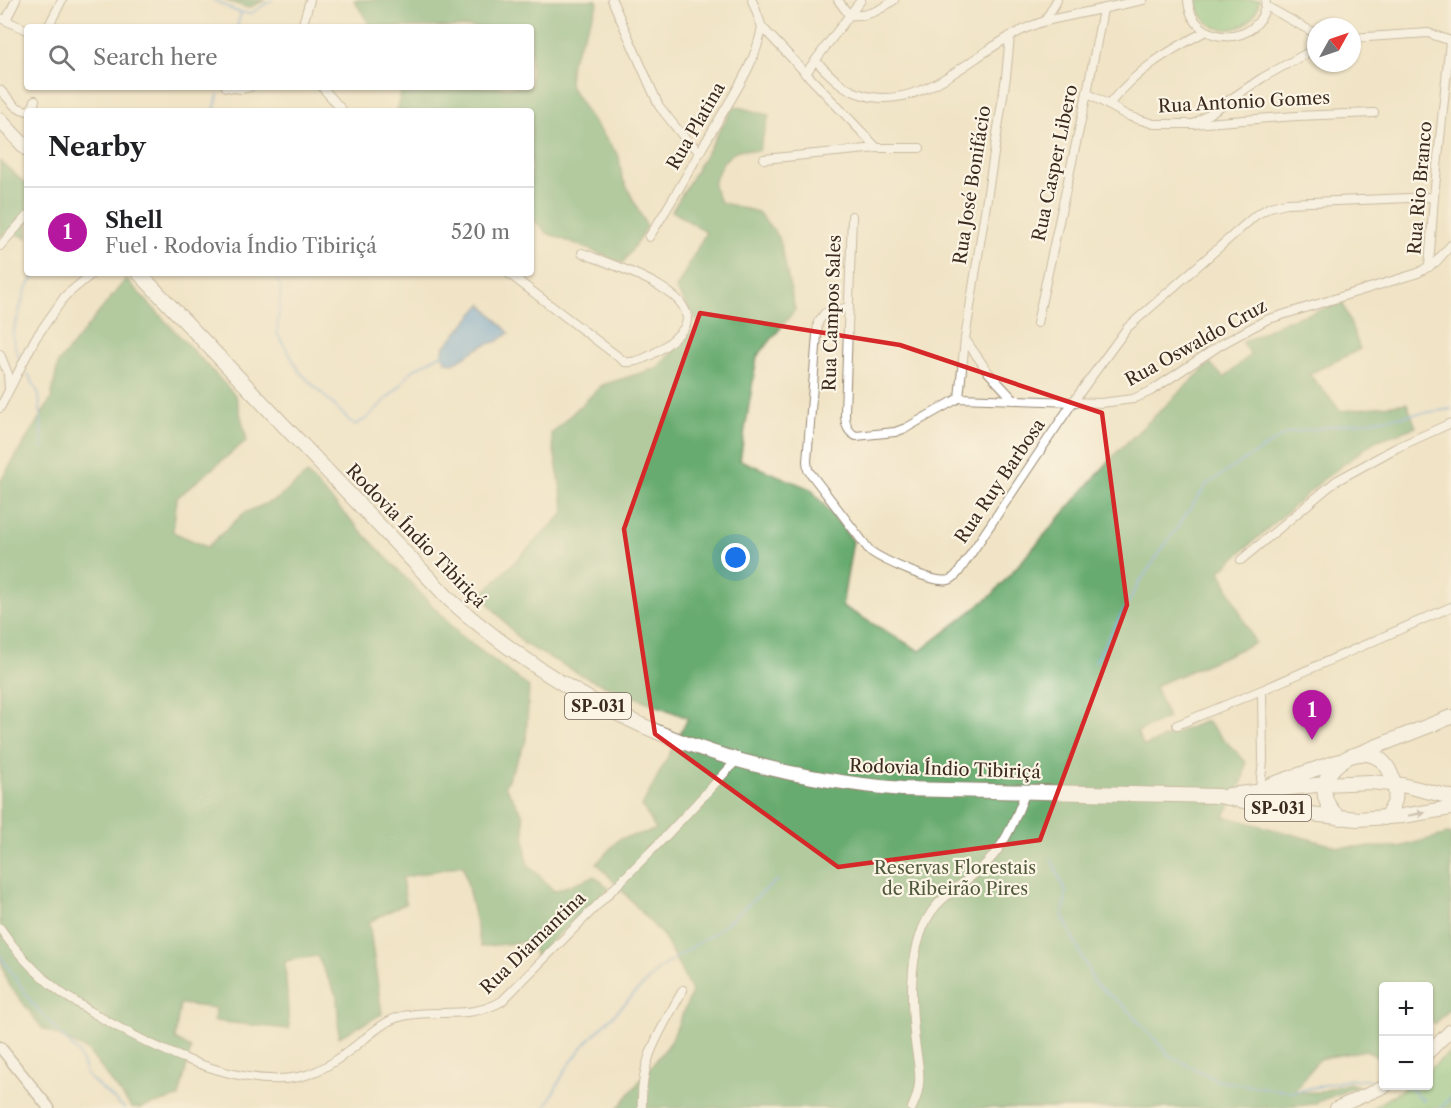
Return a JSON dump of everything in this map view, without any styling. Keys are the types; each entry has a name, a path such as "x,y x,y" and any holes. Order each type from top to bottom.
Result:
{"highway":[{"path":"0,120 24,145"},
{"name":"Rodovia Índio Tibiriçá","path":"142,276 382,531 478,625 546,674 600,706 678,742 736,761 824,781 902,789 1218,796 1340,818 1384,818 1451,808"},
{"path":"1245,792 1358,754 1451,717"},
{"path":"1384,818 1392,809 1396,799 1388,767 1392,747 1401,736"},
{"path":"1358,754 1375,756 1398,779 1415,788"},
{"path":"1340,818 1333,813 1325,801 1325,784 1328,774 1342,759"},
{"path":"1325,801 1331,790 1343,782"},
{"name":"Rodovia Índio Tibiriçá","path":"1218,796 1343,782 1370,782 1394,784 1451,797"},
{"path":"1370,782 1389,790 1396,799"}],"main road":[{"path":"1433,1048 1451,1030"},
{"path":"1336,1108 1379,1089"}],"street":[{"path":"16,0 3,19 24,29"},
{"path":"50,24 62,0"},
{"path":"303,24 310,0"},
{"path":"612,0 659,105 669,120 699,152"},
{"path":"752,0 762,27 877,148"},
{"path":"837,0 849,15 860,16 881,10 894,0"},
{"path":"805,74 861,0"},
{"path":"1045,21 1057,0"},
{"path":"816,61 844,86 858,94 875,98 894,98 914,93 934,84 1010,36 1045,21 1143,0"},
{"path":"1188,0 1192,15 1206,31 1227,37 1238,36 1248,31 1256,24 1266,3 1307,28"},
{"name":"Rua Casper Libero","path":"1037,323 1103,10"},
{"name":"Rua Platina","path":"649,237 759,46 762,27"},
{"path":"1108,105 1122,88 1154,60 1206,31"},
{"path":"1361,37 1428,33 1450,41"},
{"name":"Rua José Bonifácio","path":"958,398 965,339 1006,77 1010,36"},
{"name":"Rua Rio Branco","path":"1429,267 1450,41"},
{"path":"1193,124 1253,84 1307,53"},
{"path":"0,90 16,107 24,110"},
{"path":"325,90 340,108"},
{"name":"Rua Antonio Gomes","path":"1087,93 1139,120 1154,124 1193,124 1374,113"},
{"path":"30,108 35,100"},
{"path":"764,159 877,148 920,148"},
{"name":"Rua Ruy Barbosa","path":"849,307 825,313 818,322 808,470 860,539 875,554 934,580 947,580 962,567 1073,402 1127,328 1256,215 1269,207 1287,203 1434,197"},
{"name":"Rua Campos Sales","path":"852,216 846,426 856,436 880,434 906,428 958,398"},
{"path":"0,246 24,219"},
{"name":"Rua Oswaldo Cruz","path":"958,398 1101,403 1133,399 1150,391 1221,344 1266,320 1398,280 1429,267 1451,245"},
{"path":"512,276 619,360 632,363 648,357 681,332 688,322 685,310 674,294 661,286 582,253"},
{"path":"0,408 35,339 65,296 89,276"},
{"path":"965,339 988,372 1014,400"},
{"path":"0,354 8,374 9,389"},
{"path":"1241,560 1336,482 1396,448 1451,423"},
{"path":"1177,725 1451,607"},
{"path":"1262,690 1263,762 1266,786"},
{"name":"Rua Diamantina","path":"0,928 8,941 46,981 62,994 112,1024 172,1053 218,1070 261,1079 300,1077 319,1070 345,1054 390,1019 409,1014 477,1011 489,1009 502,1001 666,836 736,761"},
{"path":"912,1108 920,1084 920,1064 914,1035 911,995 920,934 931,912 943,898 993,857 1011,830 1026,791"},
{"path":"642,1108 643,1072 650,1050 684,990"},
{"path":"0,1047 49,1108"}],"highlighted area":[{"path":"700,313 900,345 1102,413 1127,605 1040,840 838,867 655,734 624,529"}],"green space":[{"path":"224,0 265,0 248,8"},
{"path":"354,0 597,0 598,4 571,62 569,84 619,156 622,177 647,227 623,263 547,233 534,220 534,108 398,108 402,90 534,90 534,24 369,24"},
{"path":"1197,0 1259,0 1255,13 1248,22 1227,29 1207,22 1200,13"},
{"name":"Reservas Florestais de Ribeirão Pires","path":"734,106 769,115 759,151 737,150 723,162 713,184 720,202 758,212 779,237 795,310 757,357 740,460 811,489 853,541 842,606 920,651 992,595 1118,451 1210,363 1224,378 1251,354 1242,343 1285,321 1343,303 1360,349 1309,374 1341,411 1407,403 1416,427 1375,441 1324,479 1220,571 1255,643 1155,686 1168,718 1137,732 1144,746 1206,721 1246,762 1243,780 1224,816 1339,847 1399,847 1451,833 1451,1008 1435,1024 1433,1022 1433,982 1379,982 1379,1058 1366,1050 1319,1059 1294,1092 1319,1092 1349,1083 1358,1086 1313,1104 1279,1108 618,1108 670,1043 692,992 664,937 597,863 619,839 656,830 642,806 688,718 589,679 524,644 481,595 565,512 551,434 602,385 657,368 699,324 676,289 706,232 672,211"},
{"path":"0,161 24,182 24,237 7,231 0,237"},
{"path":"126,279 236,396 247,440 177,498 173,532 207,547 244,513 277,499 307,474 461,636 529,687 526,741 505,786 523,815 527,863 554,891 594,876 609,888 535,956 532,941 481,947 463,865 402,878 406,903 369,922 382,1014 339,1037 337,997 317,956 285,961 289,1029 214,1021 215,1008 180,1004 175,1039 191,1048 179,1097 140,1108 132,1108 88,1051 42,1028 7,982 0,957 0,482 51,399 58,363"},
{"path":"1451,1051 1451,1108 1372,1108 1401,1090 1433,1090 1433,1067"}],"water":[{"path":"482,304 509,333 454,363 446,362 442,354 444,347"}],"waterway":[{"path":"214,0 235,11 250,14 272,0"},
{"path":"238,24 241,13"},
{"path":"215,108 218,95"},
{"path":"21,360 14,344 13,331 26,290 36,276"},
{"path":"275,276 281,288 277,333 300,372 354,425 366,419 400,386 411,371 442,354"},
{"path":"28,374 39,394 43,448"},
{"path":"1095,662 1139,583 1207,484 1287,433 1451,409"},
{"path":"1052,860 1066,893 1063,917 1095,984 1123,1005 1170,1056 1219,1081 1293,1092 1352,1079 1379,1081"},
{"path":"545,1108 566,1069 585,1044 659,969 718,930 777,880"},
{"path":"0,955 32,1003 79,1054 87,1076 124,1108"},
{"path":"1412,1090 1425,1101"},
{"path":"1440,1108 1451,1097"}],"place":[{"name":"Shell","path":"1312,740"}]}
